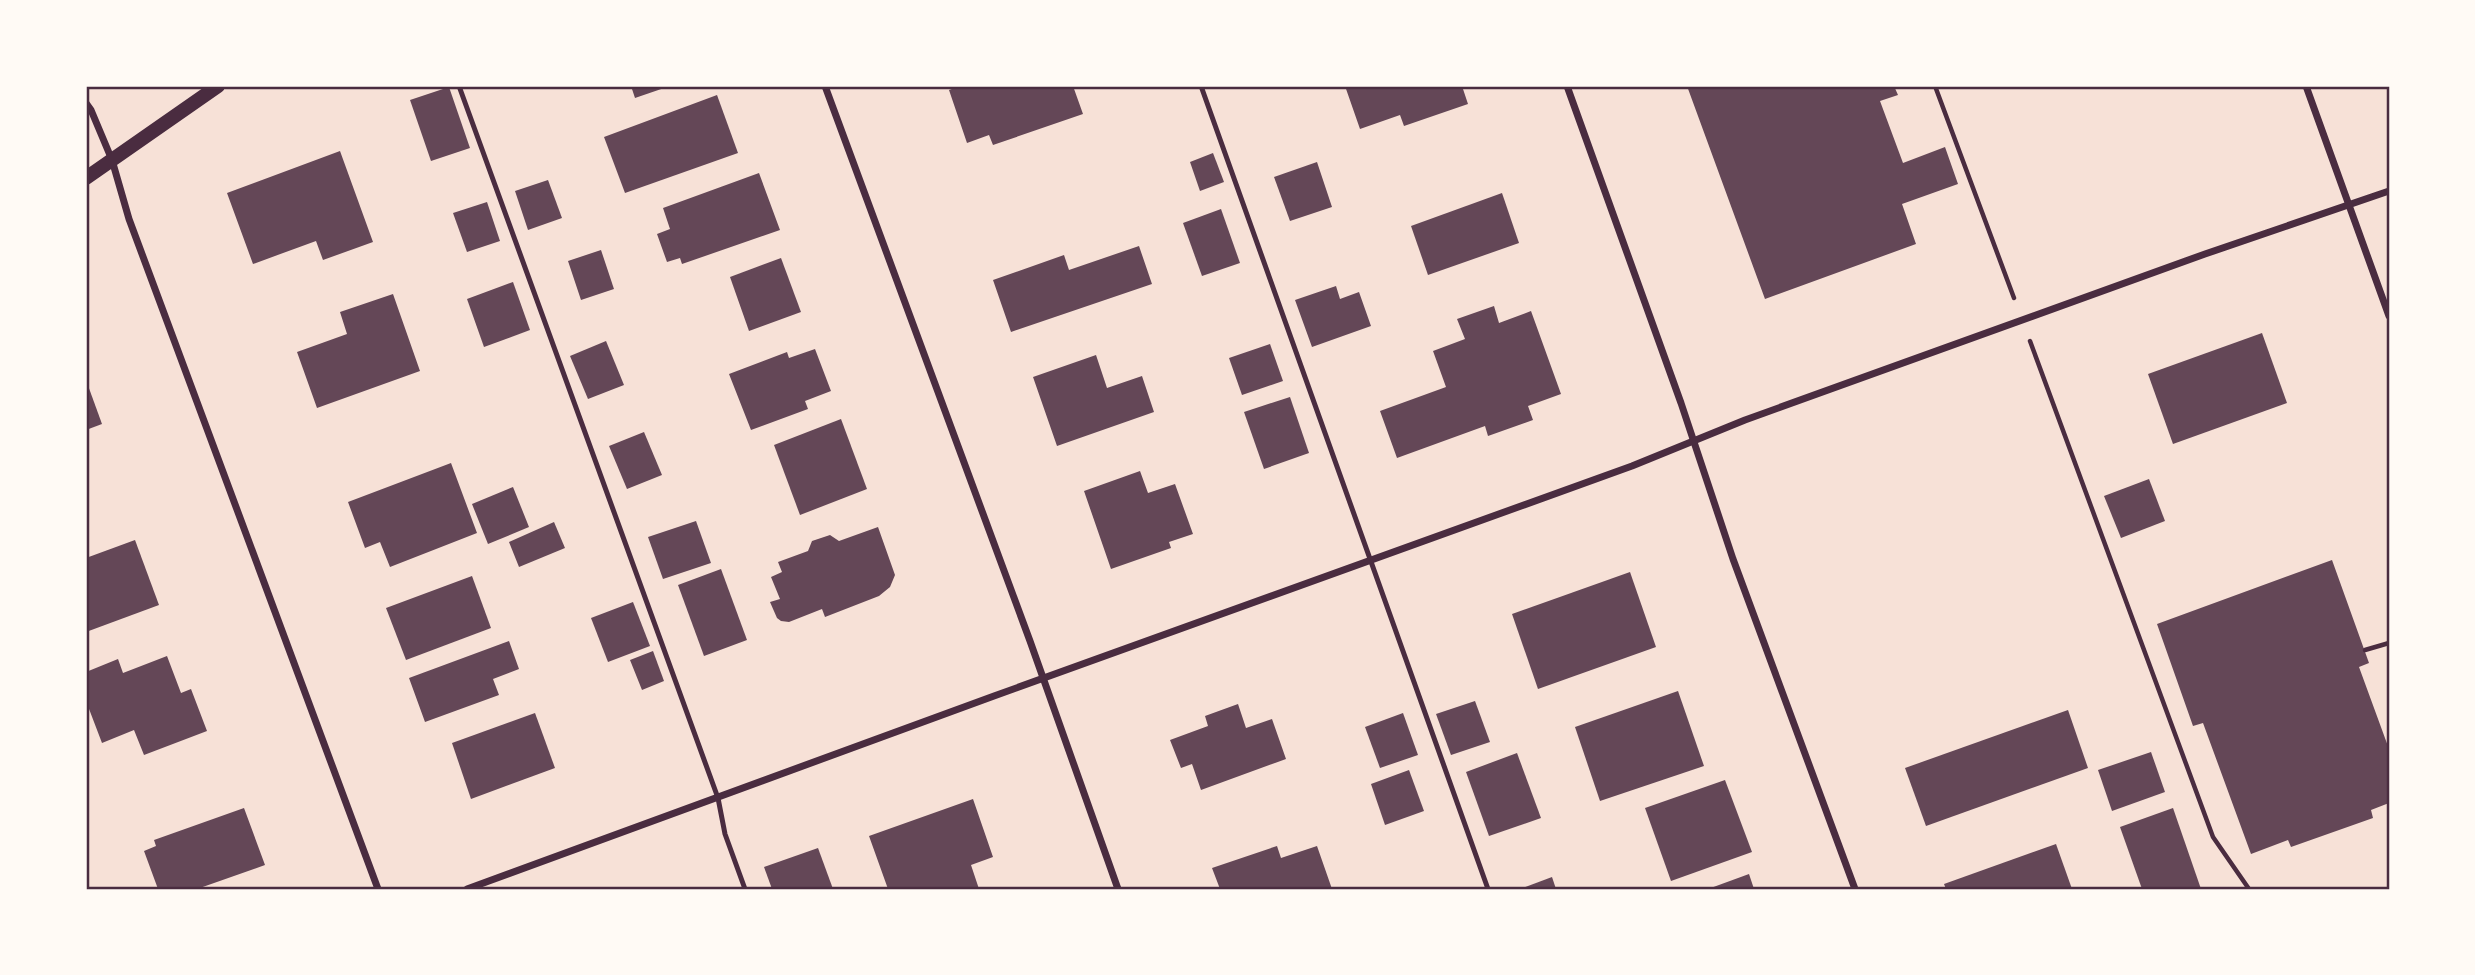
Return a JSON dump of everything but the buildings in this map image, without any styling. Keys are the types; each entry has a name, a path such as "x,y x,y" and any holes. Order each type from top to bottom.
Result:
{"main road":[{"path":"86,178 218,86"}],"street":[{"path":"825,86 1118,889"},
{"path":"1567,86 1768,655 1856,889"},
{"path":"2306,86 2389,316"},
{"path":"86,103 112,160 139,245 378,889"},
{"path":"467,889 1632,466 1745,420 2205,254 2389,191"}],"lane":[{"path":"459,86 718,798 725,834 745,889"},
{"path":"1201,86 1488,889"}],"path":[{"path":"1935,86 2016,303"},
{"path":"2030,340 2213,837 2249,889"},
{"path":"2365,650 2389,643"}]}
